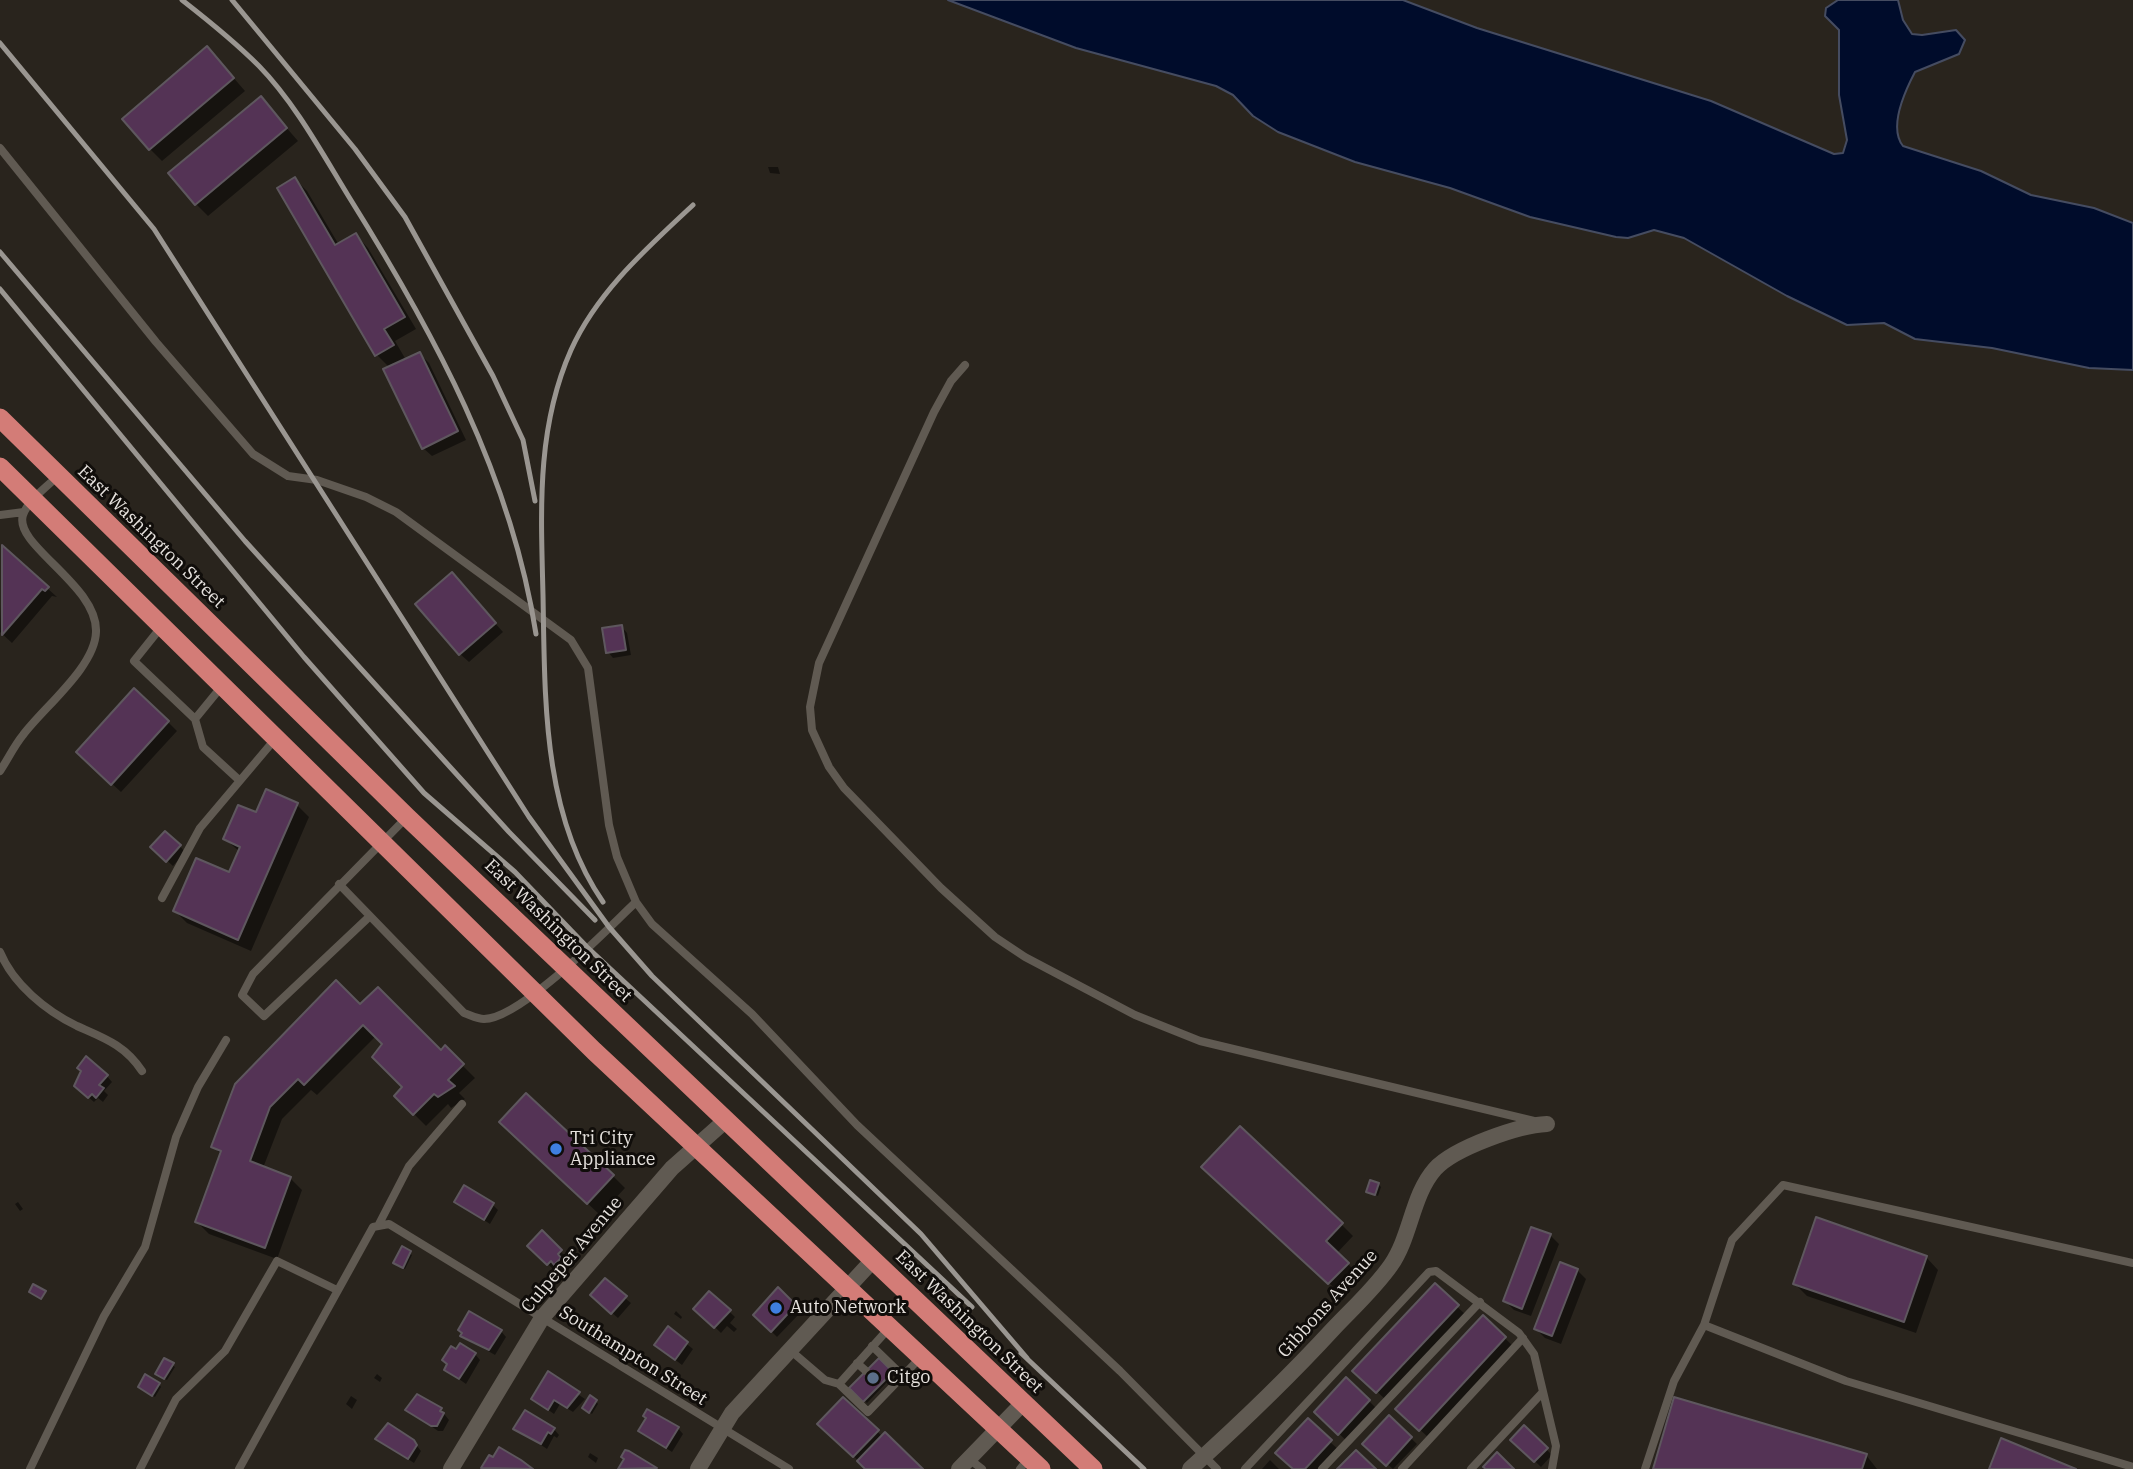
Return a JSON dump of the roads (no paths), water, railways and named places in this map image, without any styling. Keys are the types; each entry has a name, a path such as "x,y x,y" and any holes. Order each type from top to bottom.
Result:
{"highway":[{"name":"East Washington Street","path":"0,418 407,817 1093,1469"},
{"path":"0,467 29,506 162,626 535,994 998,1429 1030,1465"}],"street":[{"name":"Culpeper Avenue","path":"451,1469 542,1318 672,1168 725,1121"},
{"name":"Gibbons Avenue","path":"1190,1469 1251,1415 1376,1284 1404,1241 1426,1183 1435,1169 1453,1156 1515,1129 1547,1124"},
{"path":"698,1469 722,1429 873,1260"},
{"path":"970,1466 998,1429 1023,1403"}],"lane":[{"path":"0,148 156,342 253,454 288,476 325,483 396,512 571,640 587,668 609,825 617,856 636,902 673,947 751,1014 857,1125 1120,1371 1217,1469"},
{"path":"965,365 951,381 934,412 819,663 813,685 812,730 829,767 845,788 941,888 995,937 1036,963 1135,1015 1200,1041 1547,1124"},
{"path":"0,515 29,506 59,475"},
{"path":"0,771 22,736 86,663 94,646 96,631 88,602 26,535 23,528 29,506"},
{"path":"162,626 134,661 195,719 203,747 239,780"},
{"path":"195,719 222,685"},
{"path":"162,898 200,828 276,738"},
{"path":"370,916 264,1016 242,995 253,974 407,817"},
{"path":"339,884 464,1013 484,1019 503,1014 535,994 636,902"},
{"path":"0,952 13,975 33,996 75,1025 122,1048 142,1071"},
{"path":"30,1469 104,1316 145,1247 176,1137 198,1087 226,1040"},
{"path":"239,1469 373,1227 379,1224 409,1166 462,1104"},
{"path":"1645,1469 1674,1381 1704,1325 1732,1240 1783,1185 2133,1263"},
{"name":"Southampton Street","path":"379,1224 389,1224 789,1469"},
{"path":"140,1469 176,1399 225,1351 277,1261 337,1290"},
{"path":"1245,1469 1429,1272 1436,1271 1524,1338 1539,1370 1542,1394 1556,1446 1552,1469"},
{"path":"1322,1469 1480,1302"},
{"path":"1704,1325 1846,1381 2133,1467"},
{"path":"839,1384 890,1327"},
{"path":"1402,1469 1524,1338"},
{"path":"872,1346 903,1376"},
{"path":"790,1350 825,1380 839,1384 868,1412 922,1357"},
{"path":"858,1363 866,1371"},
{"path":"881,1384 888,1391"},
{"path":"1471,1469 1542,1394"}],"water":[{"path":"948,0 1403,0 1477,28 1711,101 1834,154 1843,153 1847,140 1839,95 1839,30 1825,16 1826,8 1838,0 1898,0 1903,20 1912,34 1956,30 1965,40 1959,54 1915,72 1903,99 1898,119 1897,129 1903,146 1981,171 2031,195 2094,208 2133,223 2133,370 2089,368 1992,348 1915,339 1884,323 1847,325 1787,296 1684,238 1654,230 1628,238 1616,237 1530,217 1450,188 1355,162 1278,132 1253,116 1233,95 1216,86 1076,48"}],"railway":[{"path":"182,0 222,32 272,80 318,146 411,300 465,406 488,461 508,517 536,634"},
{"path":"232,0 355,149 405,217 493,376 523,440 535,501"},
{"path":"0,43 154,229 529,817 609,927 652,976 921,1234 1027,1358"},
{"path":"603,902 583,868 568,831 551,754 545,674 542,532 546,440 560,380 582,329 624,272 693,205"},
{"path":"0,252 245,541 509,832 595,920"},
{"path":"0,289 304,657 424,793 515,872 587,947 972,1307"},
{"path":"1021,1353 1144,1469"}],"place":[{"name":"Tri City Appliance","path":"556,1149"},
{"name":"Auto Network","path":"776,1308"},
{"name":"Citgo","path":"873,1378"}]}
